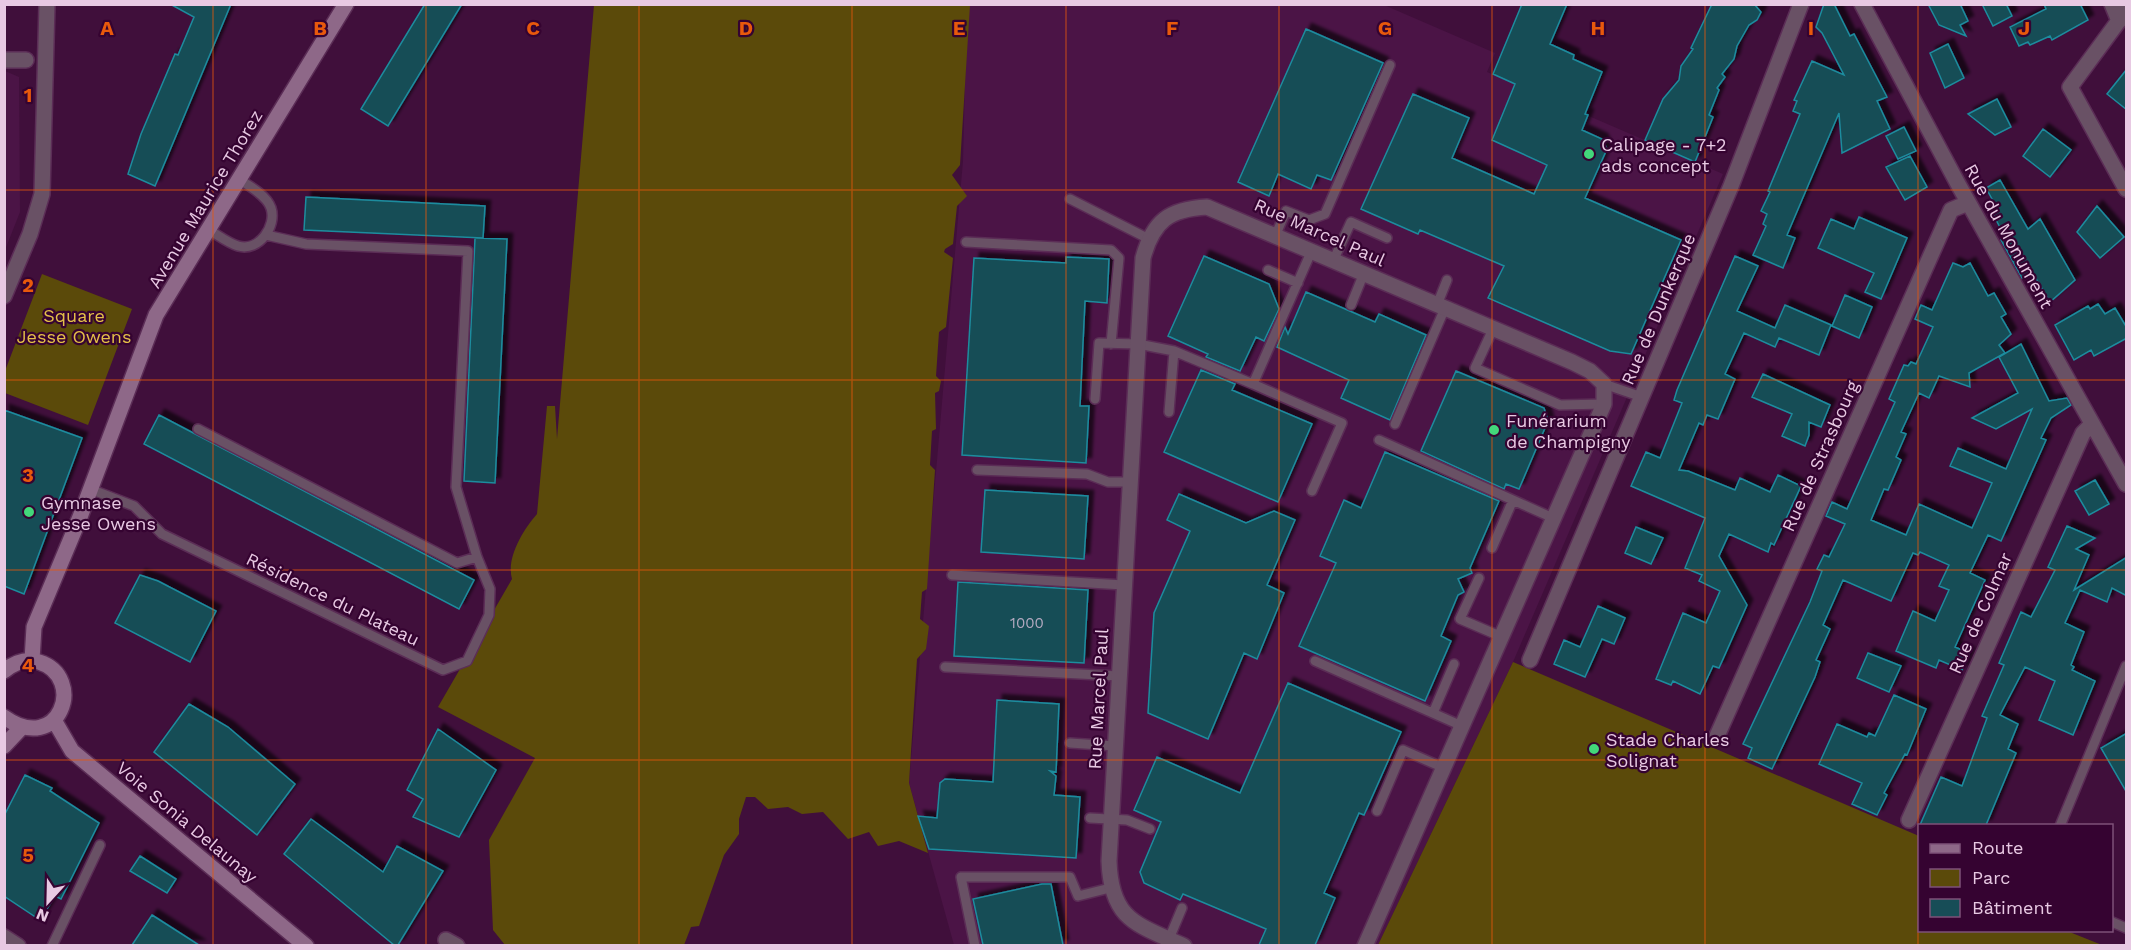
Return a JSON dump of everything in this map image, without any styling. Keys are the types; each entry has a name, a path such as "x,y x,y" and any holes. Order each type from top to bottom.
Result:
{"main road":[{"name":"Avenue Maurice Thorez","path":"32,660 33,627 90,489 156,315 346,4"},
{"path":"4,671 18,662 32,660 47,664 59,675 64,690 63,706 54,720 32,729 21,728 4,717"},
{"name":"Voie Sonia Delaunay","path":"54,720 72,752 306,945"},
{"path":"4,746 21,728"}],"street":[{"path":"5,295 30,234 42,194 47,4"},
{"name":"Rue de Dunkerque","path":"1530,660 1731,186 1801,4"},
{"name":"Rue du Monument","path":"1862,4 1968,203 2127,484"},
{"path":"2112,4 2123,16 2070,87 2127,189"},
{"path":"4,60 26,60"},
{"name":"Rue de Strasbourg","path":"1717,736 1951,210 1968,203"},
{"name":"Rue Marcel Paul","path":"1110,888 1111,818 1143,258 1149,239 1158,225 1171,214 1187,208 1207,207 1276,234 1572,362 1590,371 1604,384"},
{"path":"1365,945 1604,404 1604,384"},
{"name":"Rue de Colmar","path":"1909,820 2083,433 2092,424"},
{"path":"1110,888 1123,911 1132,921 1184,945"},
{"path":"4,937 18,945"}],"lane":[{"path":"1276,234 1286,211 1309,220 1325,214 1390,65"},
{"path":"209,230 239,247 256,244 266,235 273,221 270,205 240,180"},
{"path":"1070,199 1149,239"},
{"path":"1334,259 1351,222 1388,238"},
{"name":"Résidence du Plateau","path":"90,489 134,506 162,534 443,670 467,661 489,615 490,588 477,556 456,487 468,251 306,244 266,235"},
{"path":"966,242 1111,250 1119,258 1111,344"},
{"path":"1254,384 1312,250"},
{"path":"1268,270 1298,283"},
{"path":"1350,305 1364,273"},
{"path":"1395,424 1441,306 1447,280"},
{"path":"1492,329 1475,368 1560,405 1604,404"},
{"path":"1095,399 1099,343 1138,344 1174,351 1254,384 1342,423 1312,491"},
{"path":"1169,412 1174,351"},
{"path":"1604,384 1642,397"},
{"path":"198,429 458,563 477,556"},
{"path":"1379,440 1553,518"},
{"path":"977,470 1087,474 1108,482 1130,482"},
{"path":"1492,548 1513,500"},
{"path":"952,575 1124,585"},
{"path":"1479,578 1460,620 1502,637"},
{"path":"1315,661 1462,726"},
{"path":"1433,713 1454,664"},
{"path":"2060,824 2127,666"},
{"path":"945,667 1119,676"},
{"path":"1070,743 1115,746"},
{"path":"1377,811 1403,750 1444,768"},
{"path":"1090,818 1127,820 1150,830"},
{"path":"52,945 100,845"},
{"path":"975,945 961,877 1070,877 1078,896 1110,888"},
{"path":"1169,939 1182,908"},
{"path":"2113,922 2127,928"}],"shaded area":[{"path":"967,5 1384,5 1495,53 1487,72 1723,174 1513,662 1378,945 954,945 909,783 963,161"},
{"path":"5,71 19,77 20,212 5,250"}],"green space":[{"path":"594,5 970,5 960,165 952,175 967,196 957,206 953,244 944,252 953,258 946,327 939,332 936,376 941,381 939,391 935,393 936,429 932,431 930,465 935,470 927,589 922,592 920,619 929,626 926,649 917,659 909,783 928,853 899,841 878,846 869,832 848,839 823,812 802,814 788,807 768,809 755,797 746,797 739,819 739,834 724,855 699,926 691,927 684,945 505,945 493,930 489,840 535,758 438,707 512,579 511,562 517,545 537,514 547,406 555,406 557,439"},
{"name":"Square Jesse Owens","path":"42,274 132,309 88,425 5,393 5,371"},
{"name":"Stade Charles Solignat","path":"1513,662 1918,836 1918,932 2070,932 2102,945 1378,945"}],"building":[{"path":"170,4 231,4 155,186 128,174 141,134 175,54 178,55 194,17"},
{"path":"425,4 462,4 388,126 361,109"},
{"path":"1522,4 1567,4 1550,44 1574,55 1573,59 1602,72 1585,114 1588,115 1582,130 1602,139 1607,149 1585,198 1681,240 1631,354 1610,351 1488,298 1504,266 1420,230 1418,234 1361,209 1413,94 1469,118 1452,158 1534,194 1547,165 1492,140 1515,84 1493,74"},
{"path":"1712,4 1754,4 1761,12 1757,20 1749,25 1737,46 1734,59 1722,74 1725,77 1717,88 1719,90 1709,115 1713,117 1695,162 1645,140 1663,99 1679,80 1681,66 1693,49 1691,48"},
{"path":"1824,4 1834,4 1850,36 1854,34 1887,97 1877,101 1890,129 1842,153 1839,113 1787,235 1795,238 1783,268 1753,255 1766,226 1763,224 1767,214 1761,211 1800,114 1793,111 1797,101 1794,100 1812,61 1844,75 1822,33 1816,27"},
{"path":"1928,4 1960,4 1968,21 1960,25 1966,36 1939,25"},
{"path":"1982,4 2006,4 2012,16 1993,26"},
{"path":"2044,4 2080,4 2088,20 2052,40 2050,36 2030,45 2028,42 2019,46 2010,27 2046,9"},
{"path":"1306,29 1383,63 1331,180 1317,175 1311,189 1278,174 1269,196 1238,182"},
{"path":"1948,44 1964,78 1945,88 1930,53"},
{"path":"2127,69 2127,110 2107,94"},
{"path":"1997,99 2011,127 1995,135 1968,114"},
{"path":"1904,127 1916,151 1898,159 1886,136"},
{"path":"2043,129 2071,150 2050,177 2023,156"},
{"path":"1910,156 1927,187 1905,200 1886,167"},
{"path":"2000,180 2028,229 2040,219 2075,280 2050,302 2032,272 2022,278 2001,240 2005,237 1993,213 1998,210 1986,188"},
{"path":"306,197 485,206 483,238 304,230"},
{"path":"2097,206 2124,237 2100,258 2077,232"},
{"path":"1859,217 1907,238 1881,299 1865,292 1874,273 1818,248 1831,219 1854,229"},
{"path":"475,238 507,239 495,483 464,481"},
{"path":"1204,256 1269,284 1279,309 1264,341 1256,337 1240,371 1206,357 1208,354 1168,336"},
{"path":"1735,256 1758,266 1737,311 1775,328 1785,305 1831,325 1819,355 1779,338 1775,347 1744,333 1725,374 1735,379 1718,419 1707,415 1703,425 1699,423 1679,470 1688,471 1735,490 1740,478 1770,492 1778,475 1801,486 1774,545 1771,543 1768,552 1729,534 1719,556 1747,605 1719,668 1713,666 1700,694 1673,681 1671,685 1656,679 1683,613 1706,623 1720,591 1699,581 1702,575 1685,568 1705,518 1631,486 1646,452 1660,458 1682,403 1674,400 1677,390"},
{"path":"1066,257 1109,259 1107,303 1085,301 1080,406 1089,406 1086,463 962,455 974,258 1066,263"},
{"path":"1953,263 1963,267 1970,263 1988,296 1994,293 2006,314 2001,317 2011,334 1999,345 2005,353 1969,373 1970,387 1939,376 1929,398 1919,393 1901,432 1906,434 1896,457 1901,460 1888,490 1884,489 1871,520 1906,535 1919,504 1972,528 1992,483 1950,466 1958,448 2006,469 2032,409 1996,429 1972,418 2018,393 1999,357 2021,344 2049,401 2067,398 2071,405 2051,418 2041,438 2046,440 2001,541 1988,535 1970,573 1985,580 1955,647 1969,653 1962,670 1939,660 1936,668 1896,651 1913,611 1935,621 1949,590 1939,586 1949,565 1920,552 1918,555 1913,553 1891,601 1843,580 1823,625 1830,629 1816,660 1820,662 1815,677 1772,769 1748,758 1752,748 1743,744 1810,602 1822,571 1817,569 1824,555 1829,557 1845,524 1826,516 1832,502 1847,509 1895,402 1889,399 1904,365 1908,366 1911,362 1916,364 1933,327 1915,319 1921,305 1932,310"},
{"path":"1306,292 1375,322 1379,314 1426,335 1390,420 1341,398 1349,380 1277,347 1285,327 1288,334"},
{"path":"1845,295 1872,307 1859,338 1832,326"},
{"path":"2098,304 2105,314 2115,308 2127,328 2127,338 2094,356 2091,350 2074,360 2055,325 2088,306 2090,309"},
{"path":"1201,370 1235,384 1232,390 1312,424 1278,502 1164,452"},
{"path":"1456,371 1544,408 1548,421 1519,489 1506,484 1504,489 1421,451"},
{"path":"1763,374 1830,405 1821,427 1809,422 1809,435 1805,446 1782,436 1792,414 1752,397"},
{"name":"Gymnase Jesse Owens","path":"4,410 82,438 24,594 4,586"},
{"path":"159,415 474,580 459,609 144,444"},
{"path":"1385,452 1499,501 1470,568 1472,573 1458,579 1464,592 1458,595 1441,636 1451,641 1425,701 1299,646 1336,563 1320,556 1344,500 1361,508"},
{"path":"2095,480 2109,504 2089,515 2075,491"},
{"path":"985,490 1088,496 1084,559 981,552"},
{"path":"1179,494 1246,523 1274,511 1295,520 1267,585 1284,593 1257,659 1244,653 1208,739 1148,713 1154,613 1190,531 1167,520"},
{"path":"2067,526 2095,538 2076,549 2089,555 2074,590 2127,557 2127,596 2112,588 2107,602 2080,590 2065,623 2084,632 2071,665 2074,667 2072,670 2095,681 2073,735 2039,720 2055,681 2025,667 2000,715 2018,724 2008,749 2016,753 1986,824 1920,824 1941,777 1962,786 1987,718 1982,716 2004,665 1999,663 2021,612 2031,617 2055,570 2048,567"},
{"path":"1636,527 1663,538 1651,564 1625,553"},
{"path":"140,575 158,581 216,611 190,662 115,623"},
{"path":"958,582 1088,590 1084,663 954,656"},
{"path":"1598,606 1625,618 1614,644 1602,639 1585,677 1554,664 1564,640 1580,647"},
{"path":"1868,653 1901,666 1889,692 1857,678"},
{"path":"1288,683 1401,732 1364,815 1359,813 1324,893 1335,898 1315,945 1259,945 1266,929 1183,894 1180,900 1144,883 1140,872 1161,822 1134,810 1157,757 1240,793"},
{"path":"1894,695 1926,709 1907,755 1905,754 1884,793 1887,795 1877,815 1852,804 1862,783 1819,764 1837,724 1867,737 1869,733 1875,736"},
{"path":"997,700 1059,704 1056,772 1050,771 1056,776 1054,795 1080,797 1076,858 929,849 918,816 937,818 940,783 945,779 993,782"},
{"path":"189,704 228,727 295,784 257,835 154,752"},
{"path":"438,729 496,770 459,837 413,817 423,799 407,790"},
{"path":"2127,733 2127,793 2101,748"},
{"path":"25,775 52,788 50,791 99,823 61,899 55,896 40,920 4,896 4,816"},
{"path":"311,819 383,872 397,846 443,871 398,945 394,945 284,854"},
{"path":"140,856 176,879 167,893 130,871"},
{"path":"1051,884 1063,945 983,945 973,899"},
{"path":"152,915 199,945 132,945"}],"place":[{"name":"Calipage - 7+2 ads concept","path":"1589,154"},
{"name":"Funérarium de Champigny","path":"1494,430"},
{"name":"Gymnase Jesse Owens","path":"29,512"},
{"name":"Stade Charles Solignat","path":"1594,749"}]}
